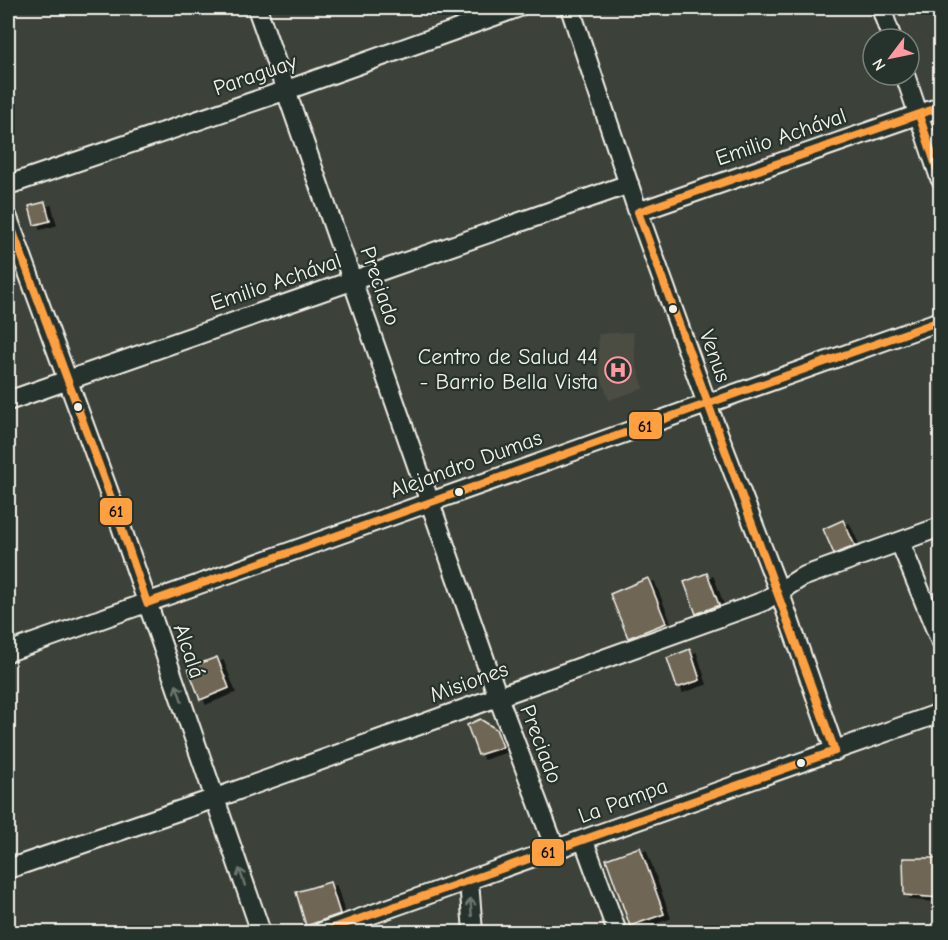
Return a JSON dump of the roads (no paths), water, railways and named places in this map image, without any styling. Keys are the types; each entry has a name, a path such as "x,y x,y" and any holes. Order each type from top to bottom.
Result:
{"street":[{"name":"Preciado","path":"256,8 498,697 556,851"},
{"name":"Paraguay","path":"8,185 517,8"},
{"path":"881,8 888,27"},
{"name":"Venus","path":"575,9 638,212 707,404 779,591 835,751"},
{"path":"909,87 940,178"},
{"name":"Emilio Achával","path":"638,212 940,107"},
{"name":"Emilio Achával","path":"8,401 629,184"},
{"name":"Alcalá","path":"8,218 115,509 261,933"},
{"name":"Alejandro Dumas","path":"8,652 940,321"},
{"name":"Misiones","path":"8,869 216,798 751,606 764,601 802,577 940,527"},
{"path":"900,542 940,640"},
{"name":"La Pampa","path":"322,933 940,713"},
{"path":"584,841 617,933"},
{"path":"469,881 473,933"}],"place":[{"name":"Centro de Salud 44 - Barrio Bella Vista","path":"618,370"}]}
